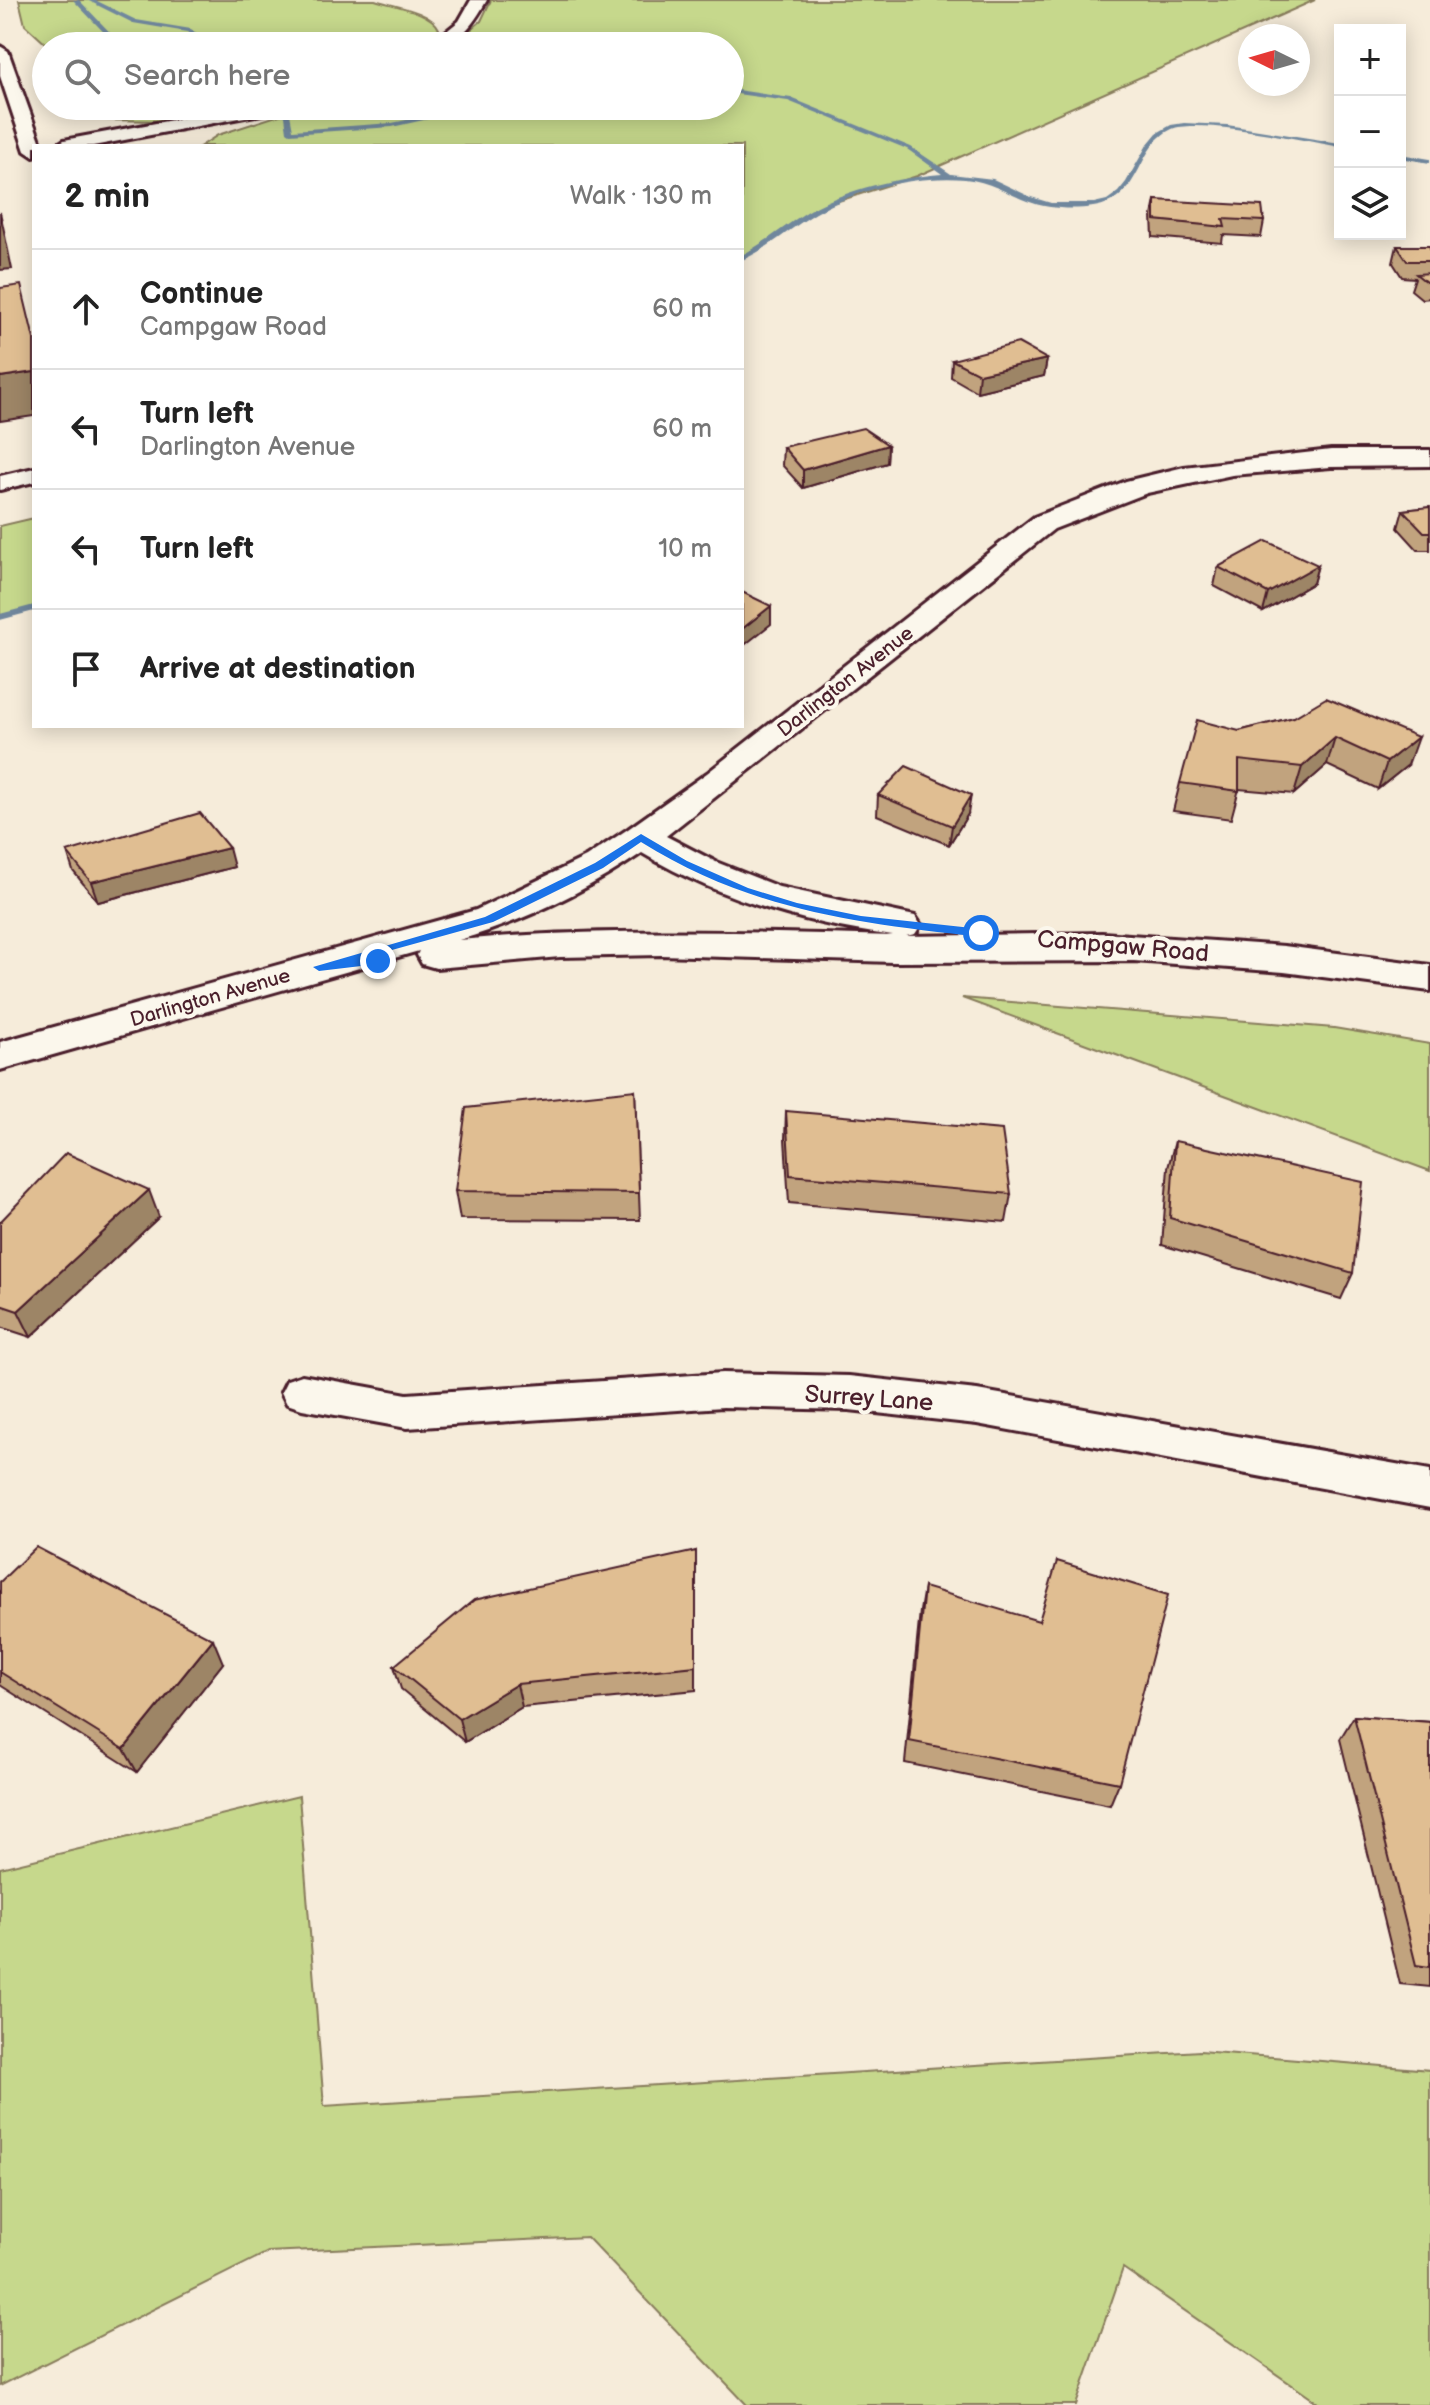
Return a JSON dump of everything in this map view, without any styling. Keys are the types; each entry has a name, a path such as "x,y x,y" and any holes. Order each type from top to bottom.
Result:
{"main road":[{"name":"Darlington Avenue","path":"0,1056 489,919 599,865 719,780 1044,523 1081,505 1175,477 1237,465 1324,458 1430,458"},
{"name":"Campgaw Road","path":"641,837 683,863 744,890 795,907 861,920 1131,949 1284,959 1430,978"},
{"path":"319,967 575,944 1131,949"}],"street":[{"path":"454,32 465,24 479,0"},
{"path":"0,51 32,145"},
{"path":"75,144 202,120"},
{"path":"0,483 32,475"},
{"name":"Surrey Lane","path":"302,1392 407,1411 723,1390 849,1393 977,1407 1430,1489"}],"green space":[{"path":"19,0 375,0 420,13 439,29 435,32 33,32 25,25"},
{"path":"491,0 1315,0 1261,24 1238,24 1238,34 917,176 826,205 744,257 744,144 204,144 218,135 264,120 744,120 744,32 468,32 481,21"},
{"path":"32,518 32,609 0,617 0,526"},
{"path":"962,998 1334,1028 1430,1044 1430,1171"},
{"path":"299,1796 324,2106 1200,2051 1430,2070 1430,2405 1321,2405 1123,2268 1076,2405 747,2405 587,2237 268,2252 0,2386 0,1868"}],"building":[{"path":"1155,200 1262,206 1264,221 1223,219 1225,227 1155,220"},
{"path":"1397,246 1430,246 1430,261 1407,261"},
{"path":"1430,273 1430,282 1416,274"},
{"path":"21,285 32,331 32,372 0,377 0,288"},
{"path":"1018,343 1047,359 979,374 952,360"},
{"path":"863,428 888,445 803,470 783,447"},
{"path":"1430,507 1430,532 1424,532 1403,510"},
{"path":"1266,541 1318,565 1268,593 1218,567"},
{"path":"744,593 771,606 744,627"},
{"path":"1326,698 1418,737 1387,762 1335,738 1302,767 1239,760 1239,791 1180,783 1197,720 1239,731 1294,717"},
{"path":"906,766 971,795 952,826 878,795"},
{"path":"200,813 229,848 91,882 67,852"},
{"path":"635,1090 639,1193 455,1191 466,1108"},
{"path":"786,1111 1002,1130 1011,1194 790,1175"},
{"path":"1175,1141 1363,1182 1353,1273 1170,1218"},
{"path":"66,1153 149,1190 18,1311 0,1305 0,1222"},
{"path":"36,1547 213,1639 124,1749 0,1672 0,1582"},
{"path":"696,1551 696,1666 517,1684 459,1719 394,1666 474,1600"},
{"path":"1057,1561 1168,1595 1119,1783 909,1741 924,1587 1039,1621"},
{"path":"1354,1716 1430,1722 1430,1967 1416,1965"}],"waterway":[{"path":"76,0 107,32"},
{"path":"90,0 135,22 191,32"},
{"path":"744,93 789,99 909,148 949,176"},
{"path":"289,120 290,132 392,125 416,120"},
{"path":"744,257 824,206 861,191 902,181 965,177 984,179 1043,203 1094,205 1109,201 1121,193 1151,145 1171,127 1227,127 1334,144"},
{"path":"1406,157 1430,161"},
{"path":"0,617 32,609"}],"route":[{"path":"378,961 319,967 489,919 556,889 641,837 683,863 744,890 795,907 861,920 981,933"}]}
